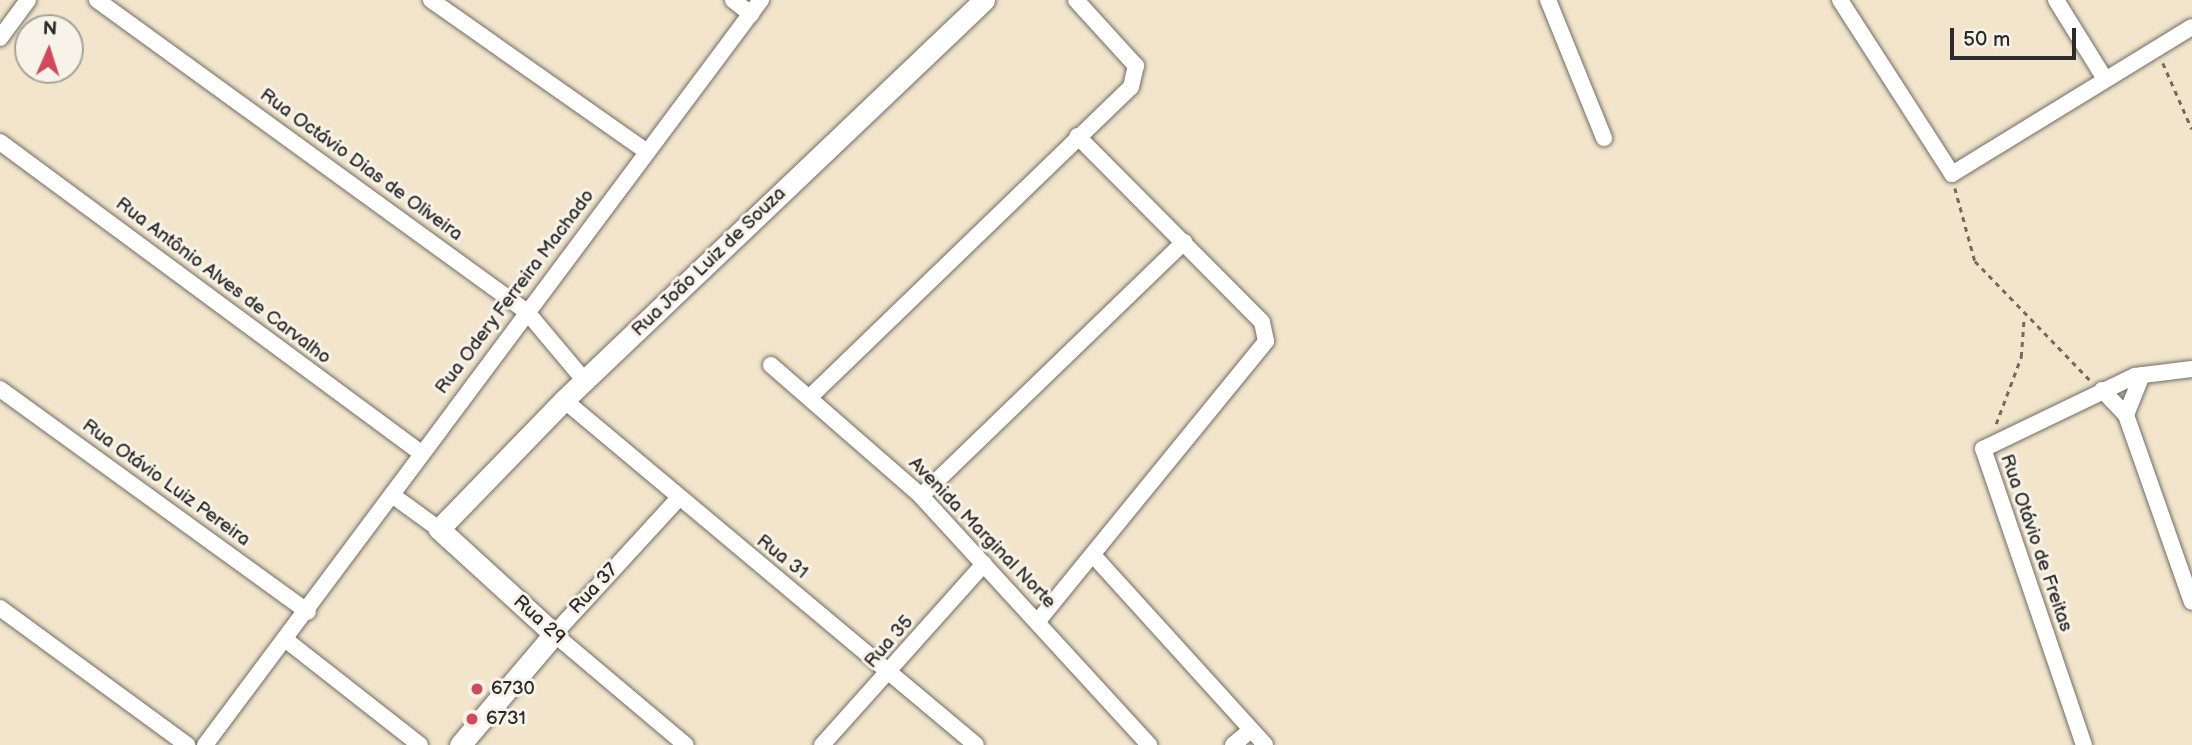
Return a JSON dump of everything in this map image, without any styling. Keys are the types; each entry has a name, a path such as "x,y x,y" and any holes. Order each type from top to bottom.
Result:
{"street":[{"path":"0,38 28,0"},
{"name":"Rua Octávio Dias de Oliveira","path":"97,0 527,312 585,380"},
{"path":"431,0 646,151"},
{"path":"733,0 756,7"},
{"name":"Rua João Luiz de Souza","path":"439,529 564,400 984,0"},
{"path":"811,396 1077,136 1131,87 1136,66 1076,0"},
{"path":"1548,0 1604,138"},
{"path":"1840,0 1952,174 2192,27"},
{"path":"2056,0 2105,79"},
{"name":"Rua Odery Ferreira Machado","path":"308,612 421,453 756,7"},
{"path":"1038,621 1266,341 1262,321 1077,136"},
{"name":"Rua Antônio Alves de Carvalho","path":"0,142 421,453"},
{"path":"921,496 1184,242"},
{"name":"Avenida Marginal Norte","path":"771,365 811,396 921,496 1149,745"},
{"name":"Rua Otávio de Freitas","path":"2084,745 1982,456 1988,443 2102,390 2142,375 2192,369"},
{"path":"2126,415 2142,375"},
{"name":"Rua Otávio Luiz Pereira","path":"0,389 308,612"},
{"path":"2102,390 2126,415 2192,602"},
{"name":"Rua 31","path":"564,400 677,500 892,671 976,745"},
{"name":"Rua 29","path":"392,495 439,529 554,634 686,745"},
{"name":"Rua 37","path":"460,745 554,634 677,500"},
{"path":"1093,555 1265,745"},
{"name":"Rua 35","path":"822,745 892,671 984,564"},
{"path":"0,608 187,745"},
{"path":"205,745 308,612"},
{"path":"286,640 420,745"},
{"path":"1233,745 1251,730"}],"path":[{"path":"2149,53 2170,69 2192,129"},
{"path":"1952,174 1975,261 2024,317 2102,390"},
{"path":"1988,443 2021,357 2024,317"}],"place":[{"name":"6730","path":"477,689"},
{"name":"6731","path":"472,719"}]}
